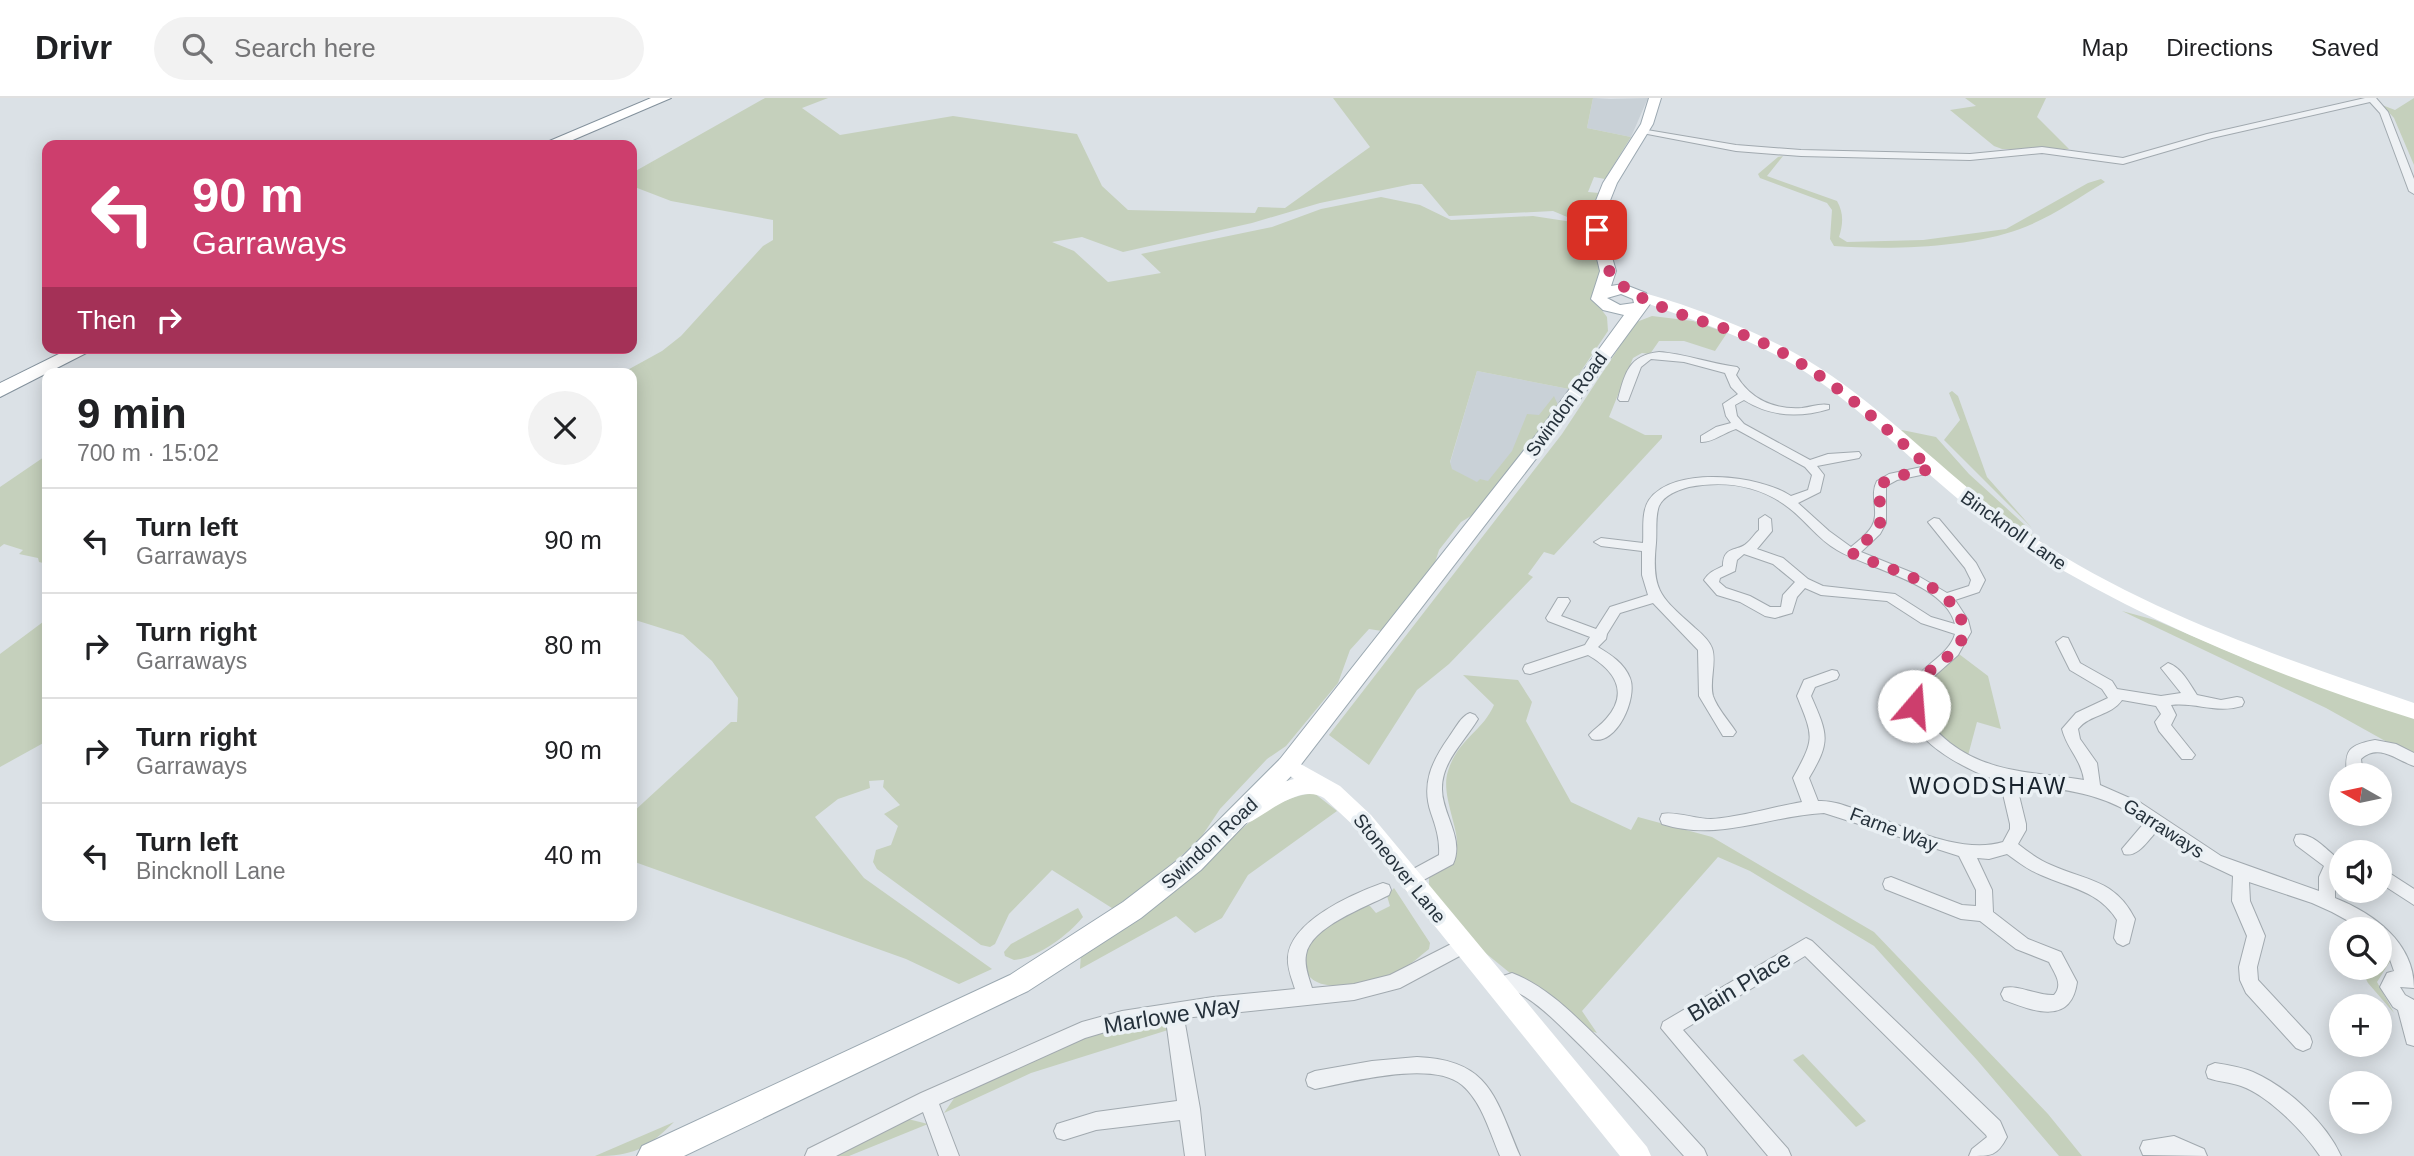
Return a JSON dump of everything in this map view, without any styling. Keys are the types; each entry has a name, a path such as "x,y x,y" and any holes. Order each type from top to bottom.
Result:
{"highway":[{"path":"541,140 644,98"},
{"path":"560,140 664,98"},
{"path":"47,368 75,354"},
{"path":"70,368 97,354"},
{"path":"0,391 42,370"},
{"path":"0,403 42,382"}],"main road":[{"path":"1604,299 1623,310 1636,301 1608,271 1598,236 1599,215 1610,183 1641,132 1655,98"},
{"name":"Swindon Road","path":"1608,271 1604,299 1614,325 1611,342"},
{"name":"Swindon Road","path":"652,1156 1019,983 1146,899 1192,863 1289,765 1526,460 1611,342 1630,320 1636,301"}],"street":[{"path":"1641,132 1736,148 1801,153 1970,157 2042,150 2123,161 2201,139 2371,98 2384,112 2414,191"},
{"name":"Bincknoll Lane","path":"1636,301 1751,338 1801,363 1854,401 1931,469 2017,535 2129,601 2242,651 2414,711"},
{"path":"1624,400 1636,363 1651,355 1732,370 1731,380 1744,395 1758,404 1783,411 1807,412 1825,407"},
{"path":"1744,395 1729,404 1729,412 1737,425 1809,464 1818,475 1816,488 1810,494 1788,502"},
{"path":"1705,439 1720,430 1737,425"},
{"path":"1809,464 1828,458 1855,455"},
{"path":"1852,553 1876,531 1882,520 1877,493 1881,484 1893,477 1931,469"},
{"path":"1728,732 1706,696 1705,649 1657,597 1650,583 1651,508 1662,492 1671,488 1695,482 1753,484 1770,489 1830,539 1852,553 1916,581 1945,598 1958,614 1964,632"},
{"path":"1749,551 1758,537 1766,531 1765,519"},
{"path":"1934,522 1971,566 1978,580 1974,589 1945,598"},
{"path":"1601,542 1649,548"},
{"path":"1803,582 1792,592 1787,610 1782,613 1765,611 1718,589 1712,583 1713,577 1728,570 1732,555 1738,550 1749,551 1785,565 1803,582 1836,593 1890,597 1926,620 1964,632"},
{"path":"1530,669 1590,649 1601,636 1615,610 1657,597"},
{"path":"1563,601 1553,618 1601,636"},
{"name":"Garraways","path":"1964,632 1955,651 1919,679 1914,706 1926,730 1948,751 1975,768 2007,778 2093,789 2122,800 2203,854 2241,872 2328,900 2360,917"},
{"path":"2063,642 2075,666 2107,685 2116,694 2161,701 2192,699 2221,705 2237,702"},
{"path":"1590,649 1617,669 1625,685 1619,713 1612,725 1597,735"},
{"path":"2168,668 2181,681 2192,699"},
{"path":"1812,807 1801,778 1815,754 1818,733 1804,696 1809,684 1832,675"},
{"path":"2093,789 2089,763 2073,741 2070,729 2078,717 2114,703 2116,694"},
{"name":"Bincknoll Lane","path":"2376,696 2414,701"},
{"path":"2161,701 2169,715 2163,722 2164,727 2187,755"},
{"path":"1410,879 1447,859 1448,830 1434,797 1434,783 1437,771 1471,719"},
{"path":"2354,763 2353,757 2372,746 2391,748 2414,760"},
{"name":"Stoneover Lane","path":"1289,765 1354,810 1637,1156"},
{"path":"2007,778 2019,828 2009,846 2038,866 2082,881 2109,895 2126,919 2123,938"},
{"path":"1239,818 1291,788 1323,786"},
{"name":"Farne Way","path":"1668,819 1692,826 1718,826 1812,807 1852,812 1966,853 1982,853 2009,846"},
{"path":"2130,849 2155,822"},
{"path":"2302,840 2329,858"},
{"path":"1966,853 1984,890 1985,914 2000,930 2022,944 2055,957 2068,982 2066,996 2054,1003 2034,1002 2010,994"},
{"path":"2241,872 2241,901 2256,936 2246,968 2248,978 2252,988 2303,1042"},
{"path":"2328,900 2329,874"},
{"path":"2392,882 2414,898"},
{"path":"1891,884 1962,912 1985,914"},
{"path":"1307,998 1297,964 1298,948 1305,934 1379,896"},
{"name":"Marlowe Way","path":"815,1156 928,1099 1082,1030 1174,1011 1354,992 1394,982 1463,946"},
{"name":"Blain Place","path":"1781,1156 1670,1028 1806,946 1993,1128 1997,1137 1994,1144 1979,1156"},
{"path":"2392,947 2410,979 2393,979 2389,986 2410,1009 2414,1038"},
{"path":"1497,986 1512,981 1532,989 1612,1065 1697,1156"},
{"path":"1174,1011 1195,1156"},
{"path":"1315,1080 1426,1065 1451,1068 1462,1073 1479,1091 1510,1156"},
{"path":"2215,1072 2246,1079 2265,1088 2318,1137 2330,1156"},
{"path":"928,1099 949,1156"},
{"path":"1064,1130 1096,1121 1190,1109"},
{"path":"2150,1148 2174,1146 2197,1156"}],"shaded area":[{"path":"1593,98 1648,98 1631,137 1587,128"},
{"path":"1477,371 1569,389 1498,491 1451,469 1450,463"}],"green space":[{"path":"765,98 828,98 802,108 840,135 953,116 1077,134 1102,186 1128,210 1255,213 1258,207 1285,208 1370,147 1333,98 1593,98 1587,128 1631,137 1605,179 1594,177 1588,192 1599,193 1589,219 1572,219 1553,211 1449,216 1422,184 1412,184 1320,203 1252,223 1123,252 1082,237 1052,242 1074,251 1108,282 1161,273 1141,254 1272,227 1321,209 1381,197 1420,205 1451,220 1533,216 1592,225 1603,277 1592,297 1607,317 1608,331 1569,389 1477,371 1450,462 1452,469 1477,482 1480,479 1488,481 1512,451 1527,414 1539,415 1554,396 1558,405 1523,455 1476,513 1461,522 1439,550 1434,566 1382,631 1369,629 1350,650 1338,683 1286,746 1267,759 1220,809 1198,842 1115,910 1052,870 1009,914 995,944 990,947 981,945 877,869 873,862 876,850 891,845 898,826 884,814 900,805 883,787 884,780 869,781 870,788 838,799 815,817 864,878 992,969 959,984 906,959 637,863 637,808 731,722 737,722 738,698 712,661 683,635 637,621 637,368 631,368 662,351 681,336 763,246 773,240 773,220 671,201 637,188 637,170"},
{"path":"1965,98 2046,98 2037,117 2069,149 2002,149 1994,146 1950,110 1976,106"},
{"path":"2414,98 2414,165 2394,118 2382,105 2395,110"},
{"path":"1783,156 1767,176 1837,201 1842,219 1839,237 1847,242 1923,240 2006,229 2088,183 2101,179 2105,182 2042,219 1999,235 1928,246 1834,246 1830,239 1832,210 1827,203 1760,178 1758,174 1778,157"},
{"path":"1652,316 1693,321 1727,333 1715,351 1684,341 1659,341 1650,354 1642,353 1633,358 1609,417 1645,435 1662,435 1662,438 1554,555 1544,552 1528,574 1533,577 1449,664 1417,690 1369,765 1329,735 1562,434 1618,349 1617,343 1634,323"},
{"path":"1952,391 1958,396 1987,477 2032,528 1944,440 1960,420 1949,393"},
{"path":"1902,430 1936,437 1969,474 2026,526 2035,540 1992,513 1899,432"},
{"path":"42,458 42,563 38,558 19,554 23,550 4,544 0,547 0,487"},
{"path":"2122,611 2155,620 2251,661 2414,718 2414,757 2326,708"},
{"path":"42,623 42,744 0,767 0,654"},
{"path":"1955,651 1988,676 2001,729 1977,722 1966,763 1932,737 1915,690"},
{"path":"1463,675 1518,680 1532,702 1526,721 1571,802 1631,830 1638,817 1712,837 1874,932 2048,1114 2082,1156 2059,1156 1874,946 1750,871 1718,857 1582,1011 1597,1033 1584,1029 1536,986 1510,973 1483,951 1429,888 1429,877 1449,861 1457,848 1447,793 1448,771 1458,751 1484,722 1494,705"},
{"path":"1314,793 1337,811 1248,875 1222,918 1195,933 1176,916 1080,969 1081,954 1166,897 1254,819 1293,798"},
{"path":"1394,888 1430,943 1429,949 1398,971 1361,983 1333,986 1311,978 1305,968 1304,958 1306,947 1314,936 1364,906 1370,906 1376,913 1390,906 1387,896"},
{"path":"1078,908 1083,917 1052,944 1023,958 1014,960 1005,956 1004,952 1011,944"},
{"path":"2366,980 2378,980 2384,994 2378,994"},
{"path":"1148,1021 1160,1022 1168,1030 1031,1073 944,1113 957,1094 1087,1037"},
{"path":"1803,1054 1866,1121 1856,1127 1793,1060"},
{"path":"908,1119 928,1124 849,1156 832,1156"},
{"path":"674,1122 639,1149 595,1156"}],"district":[{"name":"WOODSHAW","path":"1988,786"}],"route":[{"path":"1597,230 1608,271 1629,290 1682,314 1751,338 1801,363 1867,411 1931,469 1893,477 1881,484 1877,493 1882,520 1880,525 1852,553 1935,591 1950,603 1961,620 1964,632 1958,646 1919,679 1914,706"}]}
